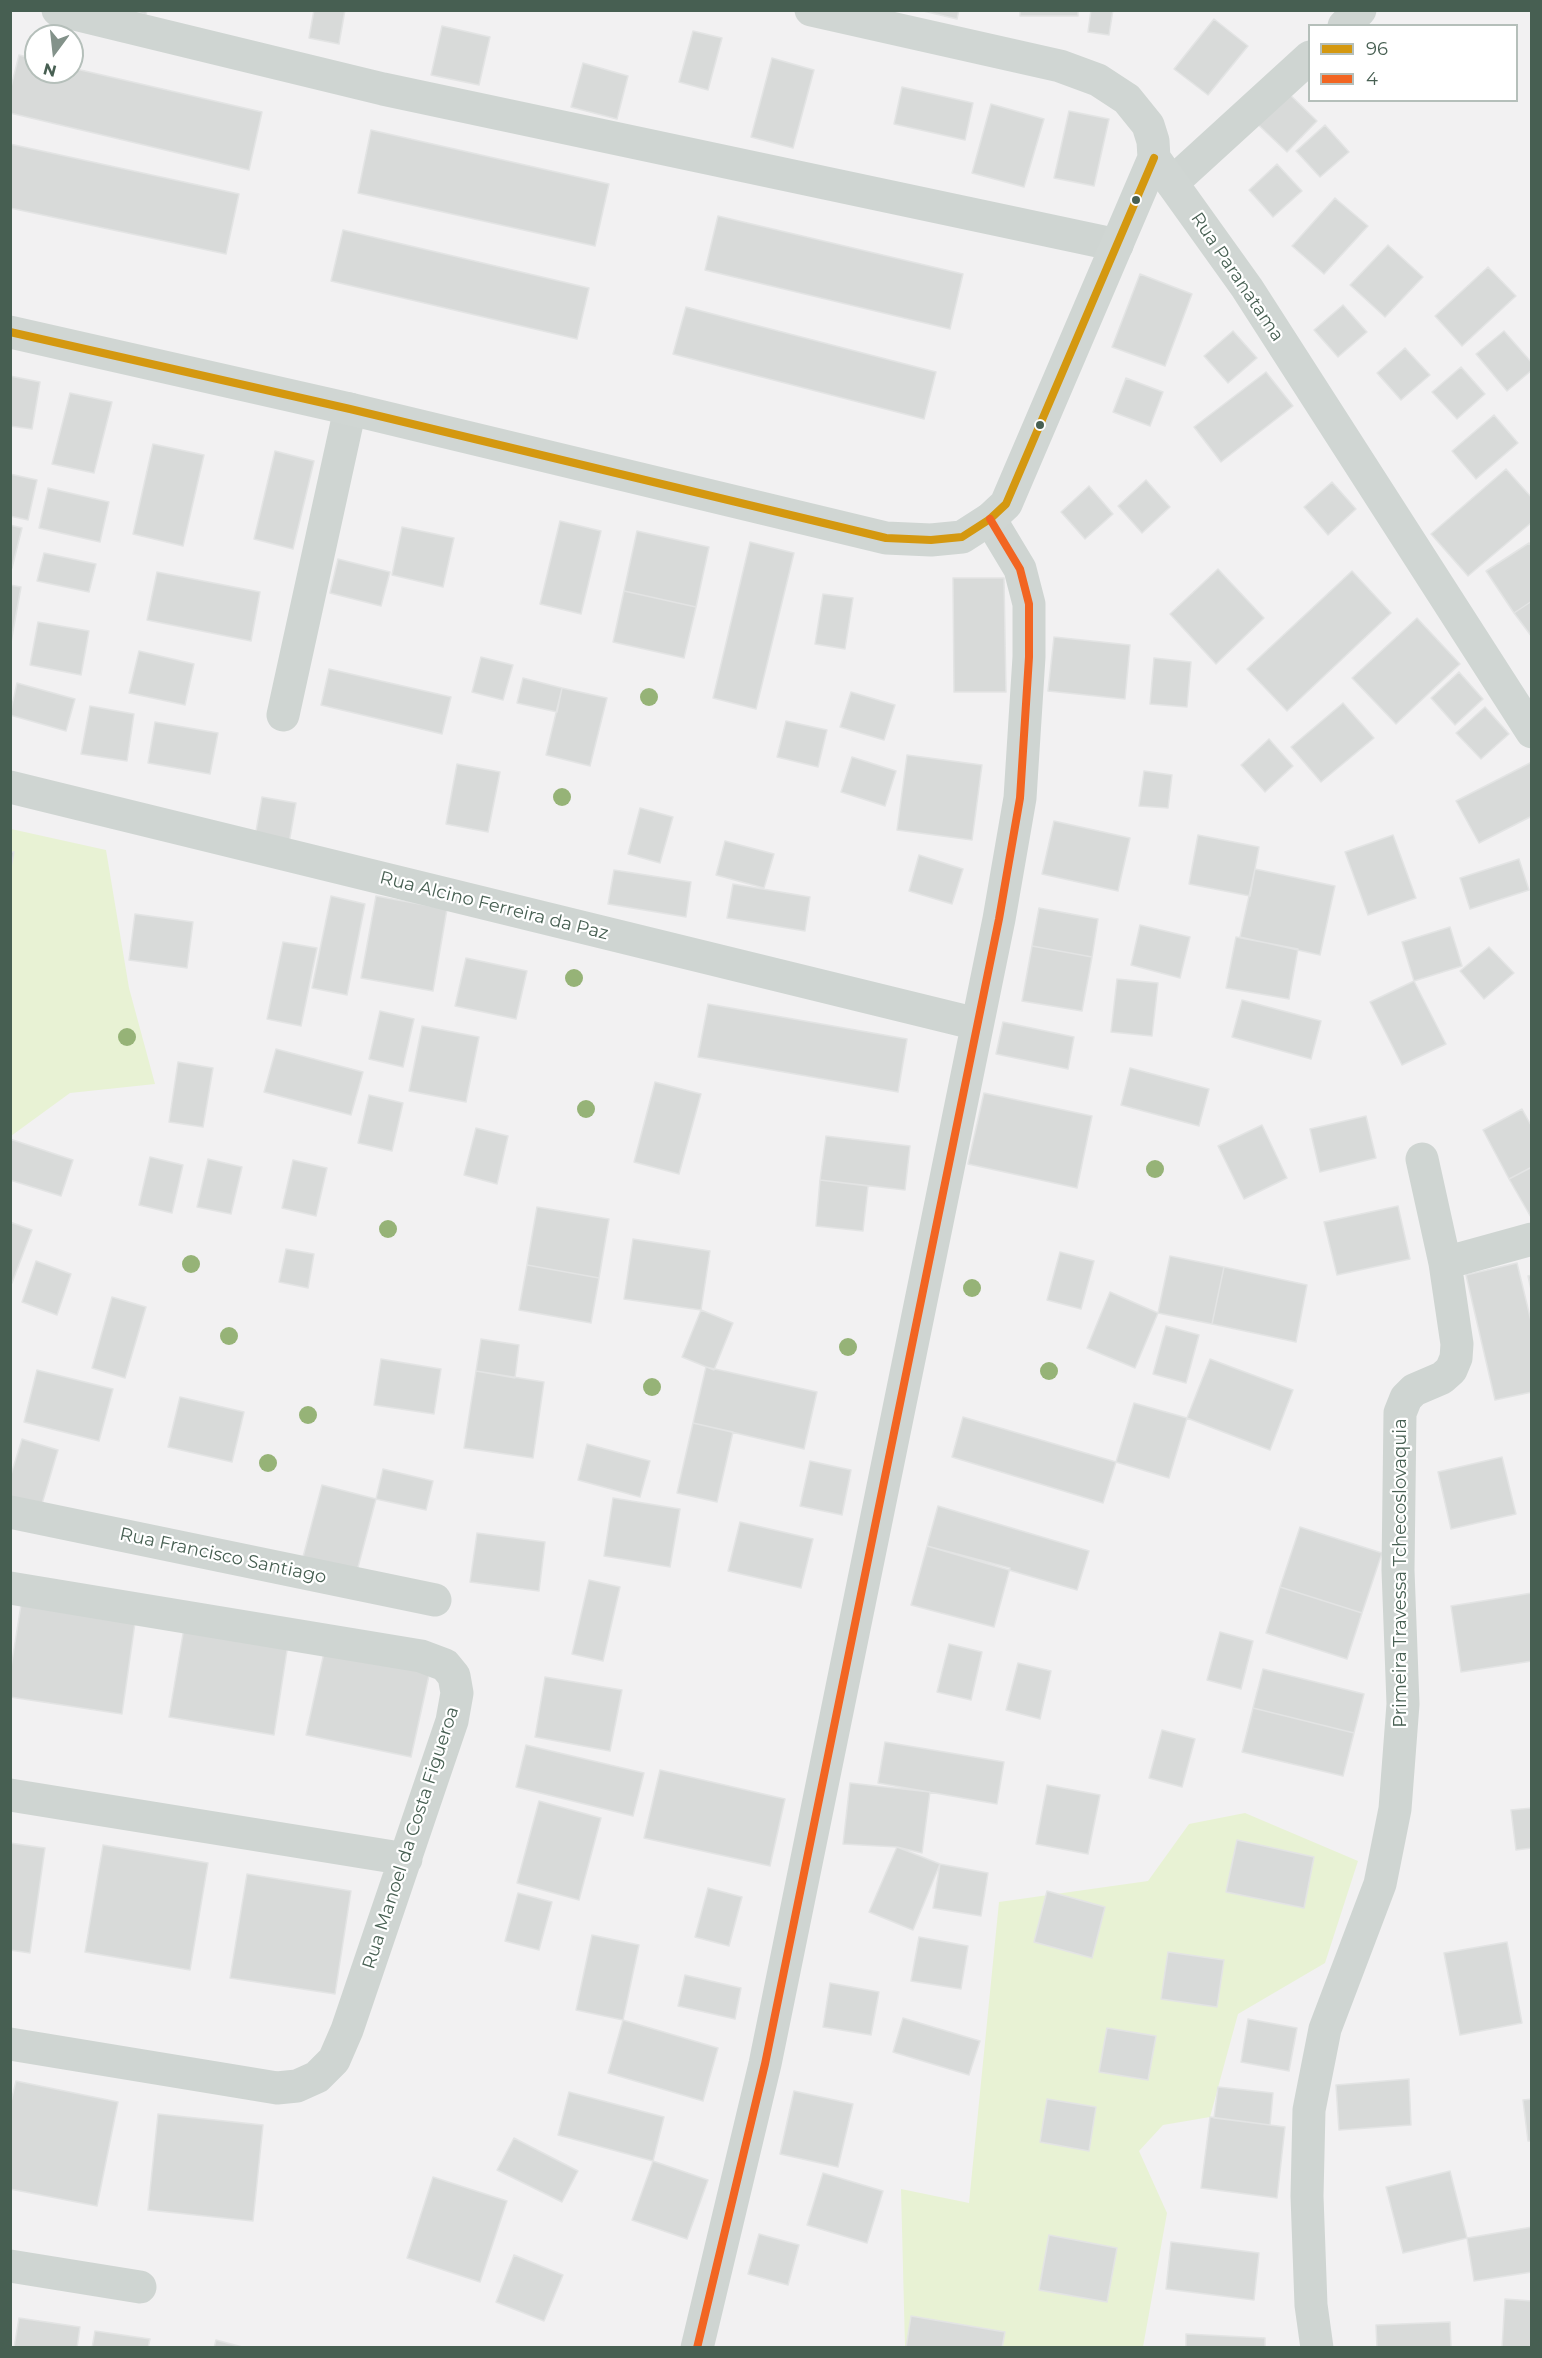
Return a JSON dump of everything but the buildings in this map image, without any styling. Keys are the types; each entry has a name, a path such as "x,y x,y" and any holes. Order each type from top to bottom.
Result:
{"main road":[{"name":"Rua Paranatama","path":"812,10 1060,66 1098,80 1126,99 1148,125 1163,171 1266,317 1532,732"},
{"path":"10,332 350,409 886,537 932,540 962,537 990,519 1006,504 1117,245 1163,171"}],"street":[{"path":"58,10 383,89 1117,245"},
{"path":"1346,24 1360,10"},
{"path":"1163,171 1308,59"},
{"path":"283,715 350,409"},
{"path":"697,2348 765,2064 977,1024 1020,798 1029,657 1029,604 1020,569 990,519"},
{"name":"Rua Alcino Ferreira da Paz","path":"10,787 977,1024"},
{"name":"Primeira Travessa Tchecoslovaquia","path":"1317,2348 1311,2306 1307,2196 1309,2110 1325,2029 1380,1884 1395,1809 1403,1704 1398,1570 1400,1413 1406,1398 1414,1390 1442,1378 1451,1370 1456,1358 1457,1344 1445,1263 1422,1159"},
{"path":"1445,1263 1532,1239"},
{"name":"Rua Francisco Santiago","path":"10,1512 435,1600"},
{"name":"Rua Manoel da Costa Figueroa","path":"10,1587 421,1656 445,1665 454,1676 457,1693 452,1721 348,2030 334,2061 316,2077 297,2086 277,2088 10,2044"},
{"path":"10,1795 406,1859"},
{"path":"10,2266 140,2287"}],"green space":[{"path":"11,829 106,850 129,988 155,1084 70,1093 11,1136"},
{"path":"1245,1813 1358,1861 1325,1963 1238,2014 1210,2117 1163,2125 1139,2151 1167,2213 1143,2347 905,2347 901,2189 969,2203 999,1902 1148,1881 1189,1824"}],"transit line":[{"name":"96","path":"10,332 350,409 886,538 931,540 962,537 990,519 1006,504 1154,158"},
{"name":"4","path":"697,2348 765,2064 999,919 1020,798 1029,657 1029,604 1020,569 990,519"}]}
